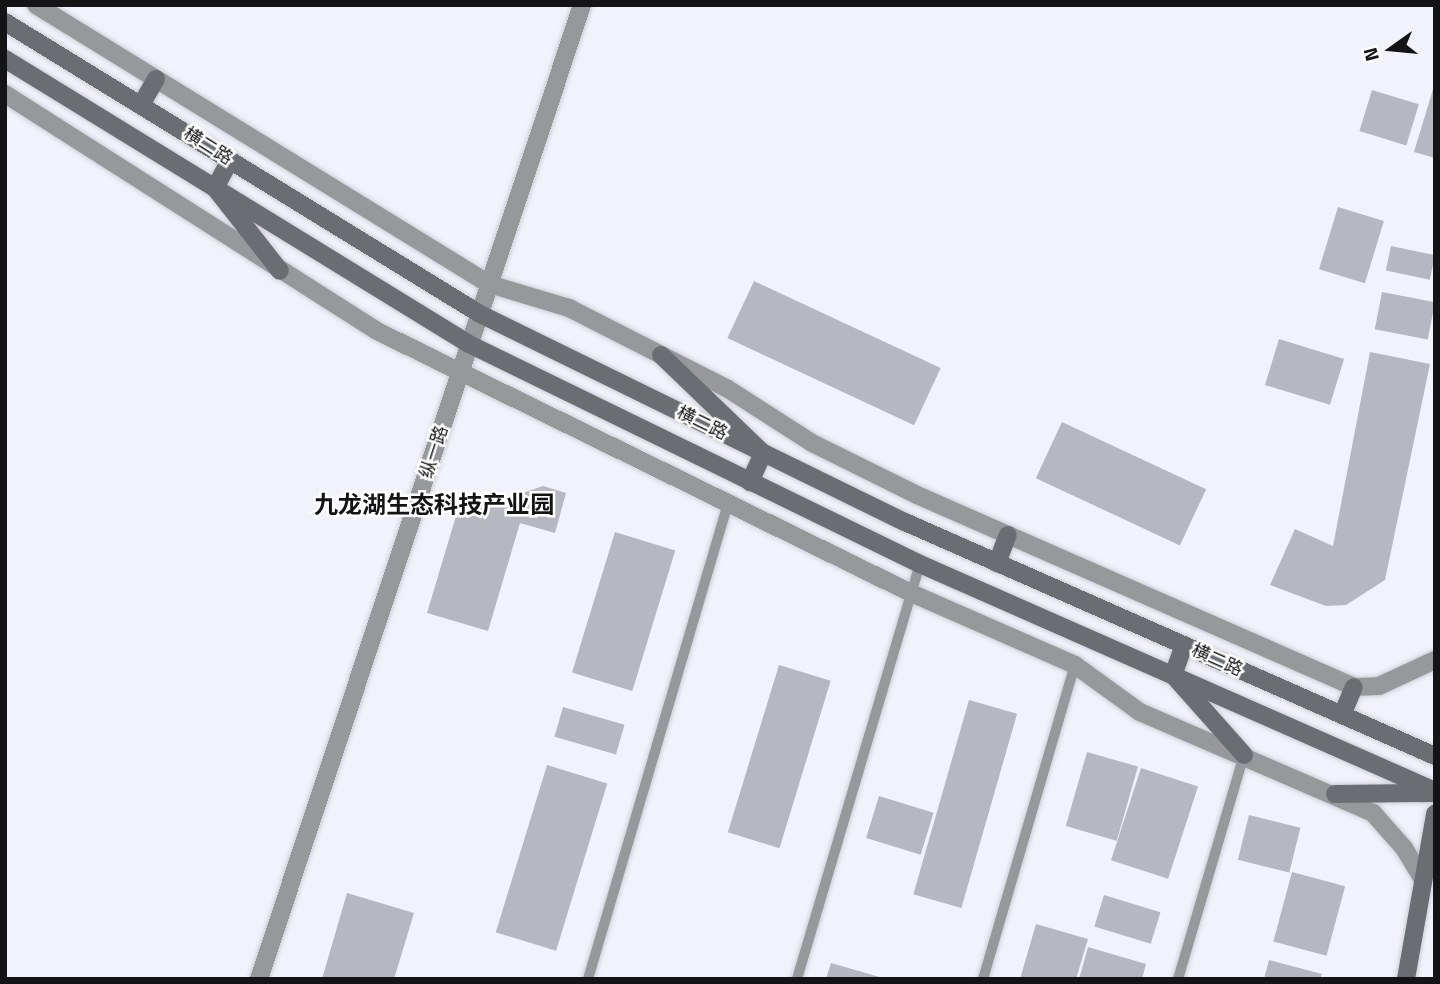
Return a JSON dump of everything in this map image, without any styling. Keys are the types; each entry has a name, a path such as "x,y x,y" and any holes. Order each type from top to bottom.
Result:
{"main road":[{"name":"横二路","path":"5,22 480,314 763,453 997,563 1435,756"},
{"name":"横二路","path":"5,59 470,345 920,564 1435,792"},
{"path":"141,105 156,79"},
{"path":"230,160 215,188 280,271"},
{"path":"661,355 763,453 750,482"},
{"path":"997,563 1008,534"},
{"path":"1184,645 1172,675 1244,755"},
{"path":"1342,715 1354,687"},
{"path":"1335,794 1435,792"},
{"path":"1406,979 1435,814"}],"street":[{"path":"36,5 489,284 569,308 727,389 812,443 1008,534 1354,687 1390,682 1435,660"},
{"name":"纵一路","path":"259,979 582,5"},
{"path":"5,94 377,331 911,593 1075,665 1140,712 1335,794 1373,813 1385,824 1423,880"}],"lane":[{"path":"588,979 728,504"},
{"path":"797,979 920,564"},
{"path":"983,979 1075,665"},
{"path":"1178,979 1244,755"}],"building":[{"path":"1435,86 1435,158 1414,152"},
{"path":"1372,90 1419,104 1406,145 1359,131"},
{"path":"1338,207 1384,221 1365,283 1319,269"},
{"path":"1391,246 1435,255 1430,280 1386,270"},
{"path":"754,281 941,368 914,425 727,338"},
{"path":"1382,292 1435,302 1428,340 1375,329"},
{"path":"1279,339 1344,359 1330,405 1265,385"},
{"path":"1370,352 1430,364 1385,580 1346,605 1326,606 1270,585 1295,529 1333,546"},
{"path":"1062,422 1206,489 1180,545 1036,478"},
{"path":"543,486 566,493 555,533 520,523 488,631 427,613 456,516"},
{"path":"615,532 675,550 632,691 572,673"},
{"path":"779,665 831,681 779,848 728,832"},
{"path":"969,700 1017,714 961,908 913,894"},
{"path":"563,707 625,725 616,754 554,737"},
{"path":"1087,752 1138,767 1117,841 1066,826"},
{"path":"547,765 607,783 556,951 496,932"},
{"path":"1141,768 1198,787 1168,879 1111,860"},
{"path":"879,796 934,813 921,855 866,838"},
{"path":"1249,815 1300,828 1289,872 1238,860"},
{"path":"1292,872 1345,886 1326,956 1273,942"},
{"path":"347,893 414,913 394,979 322,979"},
{"path":"1104,895 1160,912 1151,944 1094,927"},
{"path":"1036,924 1088,939 1076,979 1020,979"},
{"path":"1088,947 1146,964 1142,979 1079,979"},
{"path":"1269,960 1322,974 1320,979 1264,979"},
{"path":"831,963 883,978 883,979 826,979"}],"district":[{"name":"九龙湖生态科技产业园","path":"434,505"}]}
